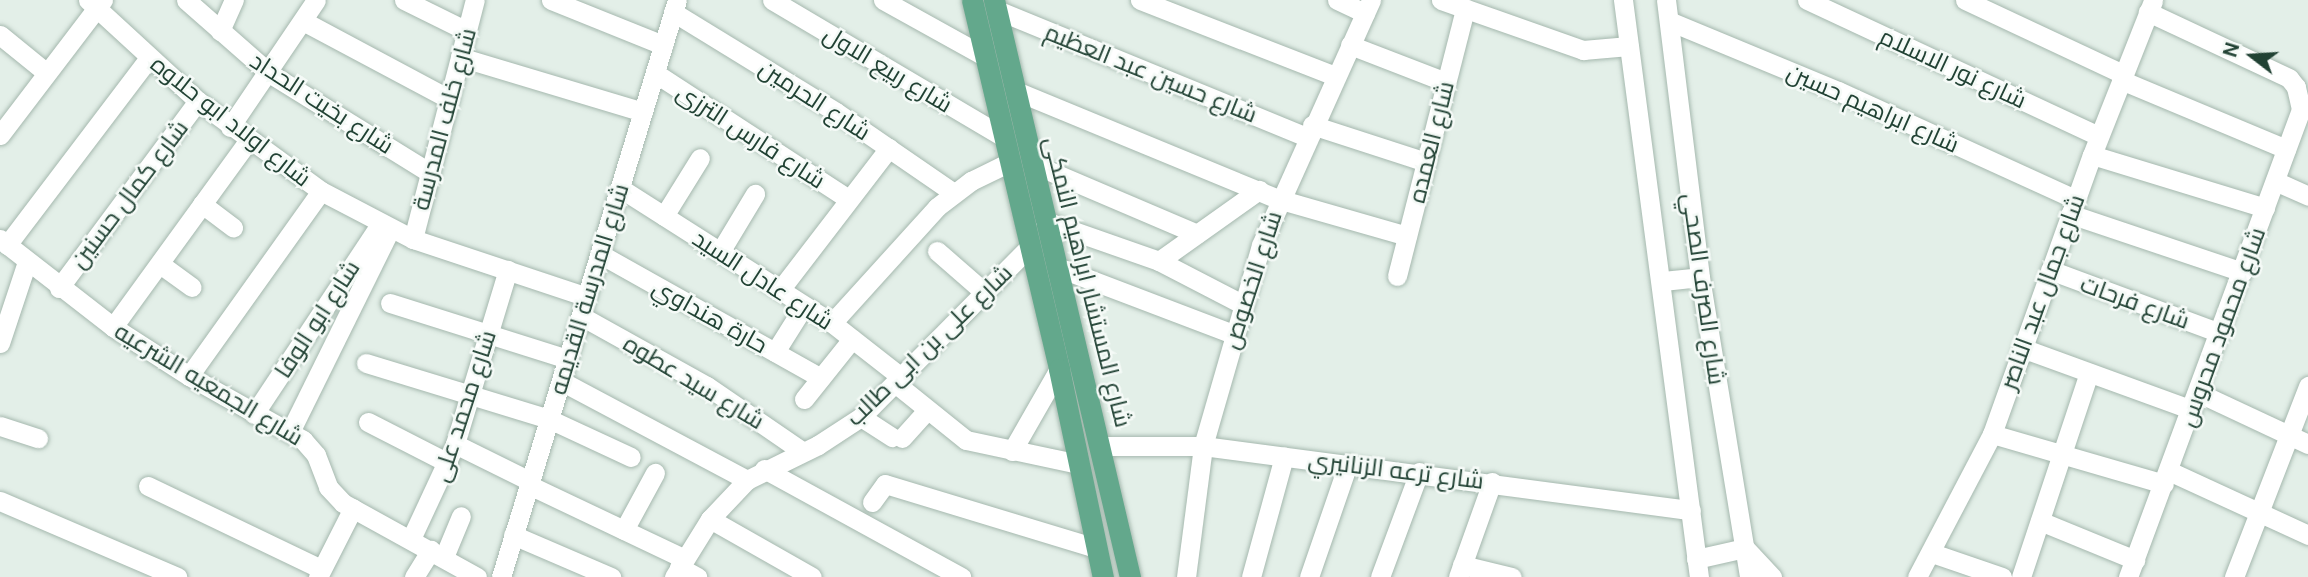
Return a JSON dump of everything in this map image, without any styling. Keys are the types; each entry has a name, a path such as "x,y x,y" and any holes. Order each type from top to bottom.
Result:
{"main road":[{"name":"شارع المستشار ابراهيم النمكى","path":"972,0 1059,369 1103,577"},
{"name":"شارع المستشار ابراهيم النمكى","path":"995,5 1045,221 1082,363 1130,577"},
{"path":"1059,369 1082,363"}],"street":[{"name":"شارع بخيت الحداد","path":"186,0 269,73 430,173"},
{"path":"220,31 234,0"},
{"path":"230,127 316,0"},
{"path":"404,0 467,31"},
{"name":"شارع خلف المدرسة","path":"413,239 475,0"},
{"path":"551,0 663,45"},
{"name":"شارع ربيع الاول","path":"772,0 1004,138"},
{"path":"883,0 986,57"},
{"path":"1140,0 1335,76"},
{"path":"1336,0 1368,7"},
{"path":"1441,0 1583,50 1629,46"},
{"name":"شارع الصرف الصحي","path":"1623,0 1663,281 1698,568"},
{"name":"شارع الصرف الصحي","path":"1666,0 1700,277 1749,577"},
{"name":"شارع نور الاسلام","path":"1807,0 2095,146 2265,208"},
{"path":"1965,0 2122,77 2286,149"},
{"path":"0,135 96,3"},
{"name":"شارع اولاد ابو حلاوه","path":"96,3 149,58 198,101 248,141 321,191 385,227 413,239 587,297"},
{"name":"شارع جمال عبد الناصر","path":"1917,577 1932,553 1992,433 2095,146 2150,4"},
{"name":"شارع محمود محروس","path":"2132,569 2301,109 2297,87 2289,78 2150,4"},
{"name":"شارع حسين عبد العظيم","path":"995,5 1309,131 1426,162"},
{"name":"شارع المدرسة القديمه","path":"500,577 675,6"},
{"name":"شارع الحرمين","path":"675,6 954,193"},
{"name":"شارع الخصوص","path":"1186,577 1203,446 1242,304 1278,199 1368,7"},
{"name":"شارع العمده","path":"1396,276 1465,9"},
{"name":"شارع ابراهيم حسين","path":"1669,20 1838,91 2073,207 2242,272"},
{"path":"303,22 449,99"},
{"path":"0,35 47,73"},
{"path":"1350,46 1446,82"},
{"path":"460,57 643,112"},
{"path":"4,242 149,58"},
{"name":"شارع فارس الترزى","path":"655,73 847,198"},
{"path":"1016,91 1278,199 1407,236"},
{"name":"شارع كمال حسنين","path":"59,288 198,101"},
{"path":"113,327 248,141"},
{"path":"780,290 847,198 889,148"},
{"path":"664,216 700,158"},
{"path":"832,323 920,223 954,193 1010,162"},
{"path":"1033,164 1197,234"},
{"path":"2275,181 2308,195"},
{"name":"شارع عادل السيد","path":"620,188 832,323 898,380 927,410 966,440 1079,464"},
{"path":"1159,261 1258,190"},
{"path":"189,376 321,191"},
{"path":"720,251 755,194"},
{"path":"202,204 233,227"},
{"path":"1045,221 1159,261 1242,304"},
{"path":"290,432 385,227"},
{"name":"شارع ابو الوفا","path":"254,414 385,227"},
{"name":"شارع الجمعيه الشرعيه","path":"4,242 59,288 113,327 189,376 311,446 328,487 353,508 477,577"},
{"name":"شارع على بن ابى طالب","path":"679,567 709,519 747,480 764,469 803,453 860,417 1030,246"},
{"path":"937,251 984,292"},
{"name":"حارة هنداوي","path":"600,254 821,378"},
{"path":"0,343 27,262"},
{"path":"160,264 192,287"},
{"path":"1057,267 1233,334"},
{"name":"شارع محمد على","path":"411,539 455,444 508,270"},
{"name":"شارع فرحات","path":"2050,270 2220,333"},
{"path":"1663,281 1700,277"},
{"path":"390,303 568,359"},
{"path":"775,352 804,306"},
{"name":"شارع سيد عطوه","path":"581,316 707,386 803,453"},
{"path":"804,399 852,339"},
{"path":"2022,348 2089,373 2195,402 2308,444"},
{"path":"366,363 550,419 631,457"},
{"path":"1012,451 1059,369"},
{"path":"2021,577 2089,373"},
{"path":"561,381 747,480"},
{"path":"2234,577 2308,386"},
{"path":"860,417 897,438 927,410"},
{"path":"368,422 448,463"},
{"path":"0,426 38,439"},
{"path":"1992,433 2061,457 2167,477 2308,535"},
{"path":"455,444 624,530 697,577"},
{"name":"شارع ترعه الزنانيري","path":"1101,446 1203,446 1419,472 1691,510"},
{"path":"1251,577 1284,456"},
{"path":"1309,577 1348,464"},
{"path":"764,469 961,577"},
{"path":"1380,577 1419,472"},
{"path":"624,530 654,473"},
{"path":"1492,482 1460,571 1512,577"},
{"path":"872,502 885,484 1096,548"},
{"path":"148,486 320,573 353,508"},
{"path":"0,501 177,577"},
{"path":"414,577 437,554 461,516"},
{"path":"709,519 812,577"},
{"path":"2040,521 2132,569"},
{"path":"513,535 611,577"},
{"path":"1698,568 1745,548 1772,577"},
{"path":"1932,553 2002,577"}]}
